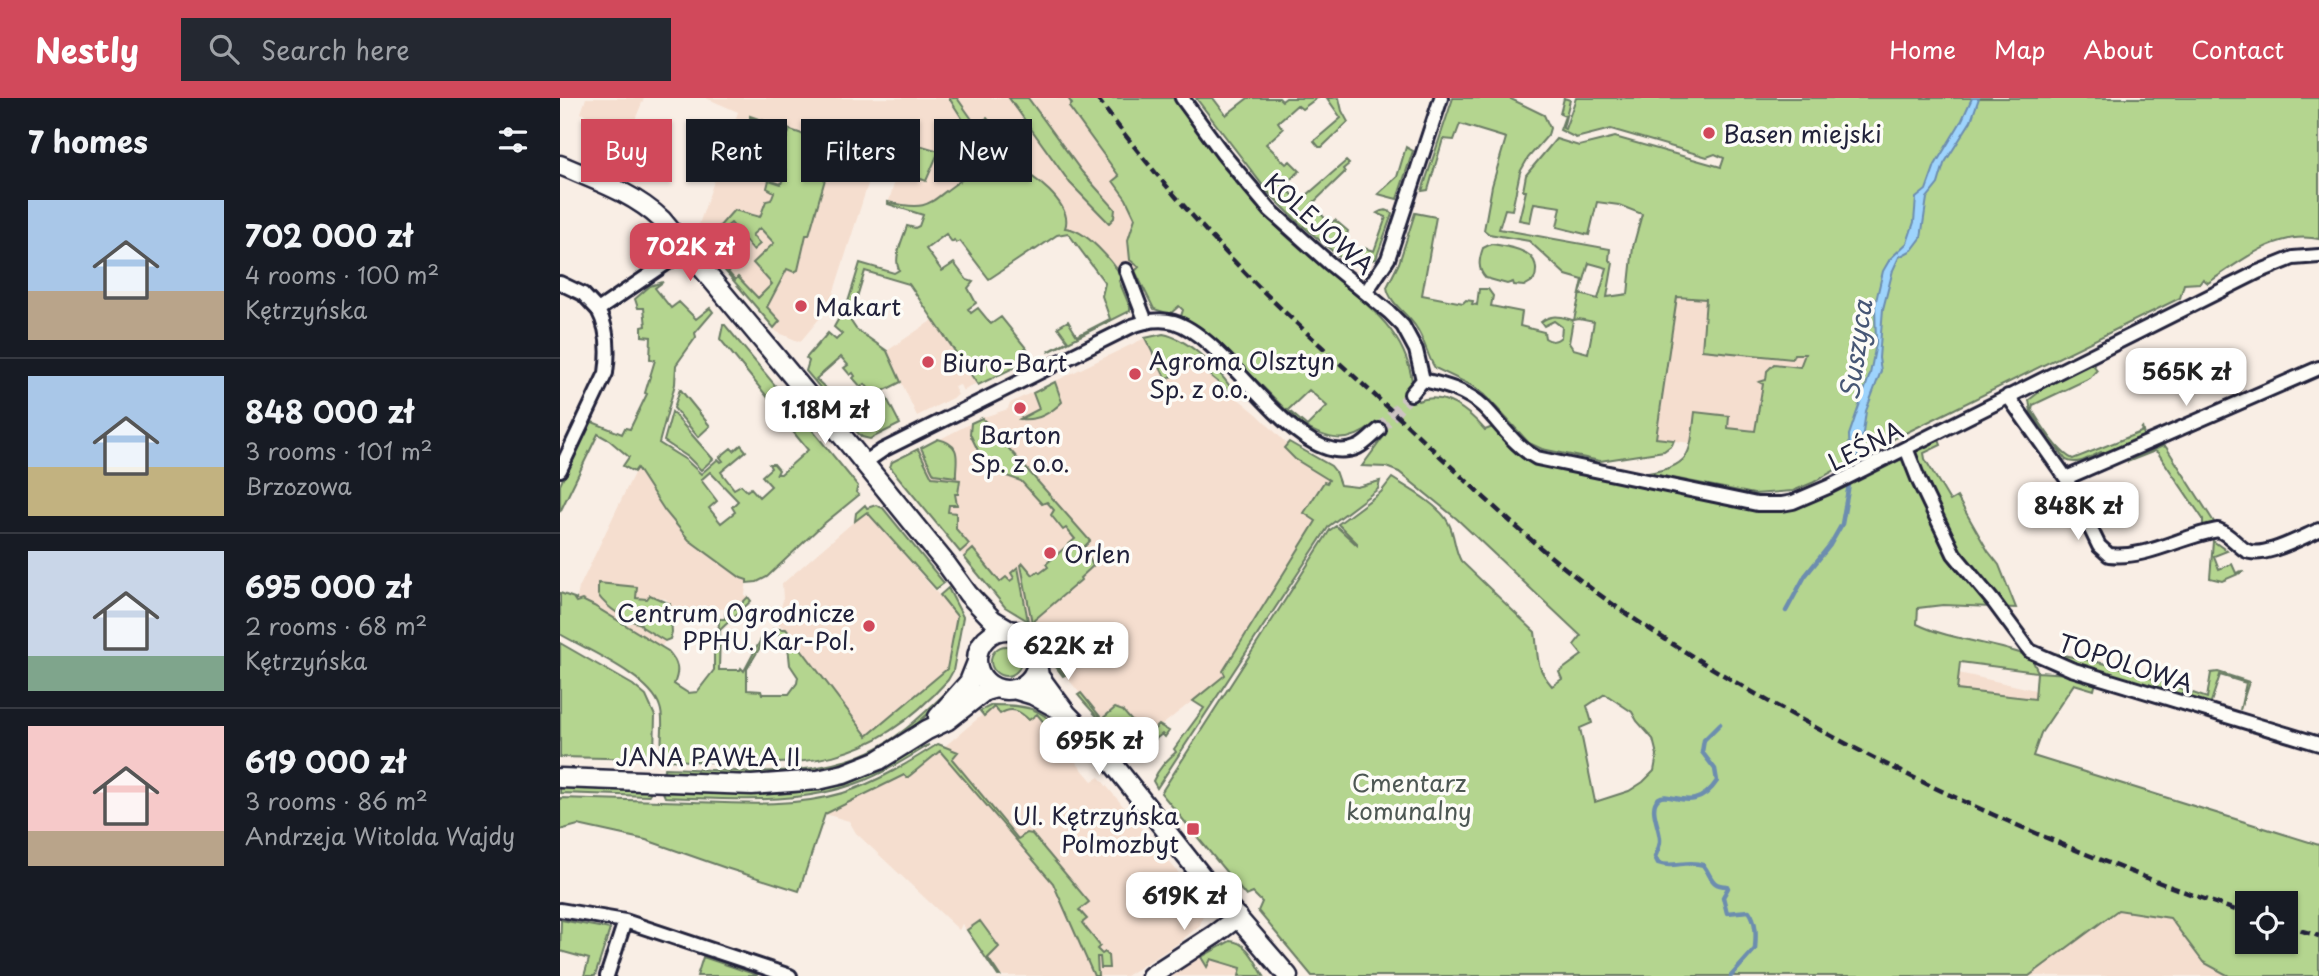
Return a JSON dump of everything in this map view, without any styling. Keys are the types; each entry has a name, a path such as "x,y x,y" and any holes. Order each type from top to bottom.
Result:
{"main road":[{"path":"560,165 631,196 649,207 687,249 968,594 993,620 1030,641 1035,649 1039,676 1067,714 1102,750 1189,860 1288,976"},
{"path":"968,594 979,628 978,656 982,678 1004,689 1026,692 1067,714"},
{"path":"978,656 991,635 1010,631"},
{"name":"JANA PAWŁA II","path":"927,730 969,682 978,656"},
{"path":"1004,689 1029,680 1037,663"},
{"name":"JANA PAWŁA II","path":"560,778 752,785 802,783 844,774 868,765 948,720 985,691 1004,689"},
{"path":"1151,976 1238,917"}],"street":[{"name":"KOLEJOWA","path":"1182,98 1223,154 1270,210 1403,326 1416,349 1423,380"},
{"path":"1366,292 1380,274 1391,252 1441,98"},
{"path":"598,310 687,249"},
{"name":"LEŚNA","path":"1423,380 1452,388 1474,399 1517,445 1544,460 1757,504 1782,504 1828,487 2258,272 2293,258 2319,256"},
{"path":"1126,270 1146,321"},
{"path":"560,283 583,294 598,310 605,330 607,355 606,373 560,470"},
{"path":"864,463 883,450 1146,321 1172,321 1194,332 1295,430 1317,445 1346,450 1367,441 1379,430"},
{"path":"2066,478 2319,368"},
{"path":"1411,394 1423,380"},
{"path":"2008,396 2066,478 2099,546 2109,555 2123,556 2170,546 2218,530 2253,554 2262,554 2319,530"},
{"name":"TOPOLOWA","path":"1906,448 1954,554 2036,656 2319,744"},
{"path":"560,910 625,921 790,976"},
{"path":"607,976 625,921"}],"shaded area":[{"path":"586,98 644,98 635,119 594,119 581,113"},
{"path":"706,98 1169,98 1231,183 1278,239 1344,310 1409,371 1406,389 1418,401 1447,413 1488,449 1651,552 1761,612 1891,658 2053,694 2029,735 1977,776 2203,870 2284,891 2235,891 2235,937 2136,901 1955,821 1589,621 1401,465 1377,453 1384,436 1373,425 1359,428 1328,407 1247,336 1232,351 1173,296 1135,271 1123,278 1065,228 1018,182 1032,182 1032,119 934,119 934,182 988,182 945,221 888,204 895,182 920,182 920,119 801,119 801,182 869,182 829,307 800,342 777,332 696,233 714,182 787,182 787,119 736,119 738,112"},
{"path":"1667,294 1830,299 1803,441 1685,460 1691,443 1650,438"},
{"name":"Biuro-Bart","path":"934,319 977,383 963,391 960,385 954,387 958,395 917,416 887,351"},
{"path":"1145,338 1157,338 1196,364 1258,415 1294,451 1332,469 1334,505 1225,675 1142,741 1125,748 1055,663 1047,637 1033,622 1011,608 964,557 892,464 981,418 1008,409 1012,402"},
{"path":"637,467 665,511 689,540 747,580 745,595 748,597 737,608 719,609 719,613 673,609 666,599 652,597 665,641 648,668 565,617 573,599 577,598 579,588"},
{"name":"Centrum Ogrodnicze PPHU. Kar-Pol.","path":"866,511 957,616 947,669 867,736 786,629 778,624 783,599 782,584"},
{"path":"994,705 1037,713 1068,742 1068,753 1092,781 1099,777 1206,906 1200,925 1177,944 1126,976 998,976 962,924 959,930 856,833 849,821 825,814 904,775 907,778"},
{"path":"2298,895 2319,900 2319,966 2284,954 2298,954"},
{"path":"2118,910 2170,918 2203,962 2229,976 2029,976"},
{"path":"1224,946 1249,976 1170,976 1201,957"}],"green space":[{"path":"949,98 957,98 972,119 962,119"},
{"path":"1009,98 1028,98 1082,172 1115,209 1114,218 1109,223 1070,183 1032,130 1032,119 1024,119"},
{"name":"Cmentarz komunalny","path":"1068,98 1173,98 1229,174 1266,216 1368,305 1391,331 1408,363 1412,381 1407,389 1418,401 1437,399 1455,405 1485,430 1493,427 1513,449 1533,462 1754,510 1775,511 1794,508 1938,437 1941,445 1924,453 1925,459 1950,501 1957,497 1999,565 2016,608 1943,605 1918,608 1917,624 1930,630 2031,657 2038,672 2069,674 2096,682 2094,690 2074,684 2041,733 2033,756 2319,845 2319,976 2229,976 2203,962 2170,918 2118,910 2029,976 1312,976 1258,911 1262,902 1253,893 1246,896 1161,793 1330,530 1336,526 1357,545 1338,524 1381,492 1392,478 1424,498 1445,517 1461,561 1535,632 1540,667 1552,686 1562,679 1559,672 1582,655 1574,645 1581,636 1457,519 1399,472 1386,467 1362,466 1384,436 1373,425 1355,436 1337,438 1320,434 1300,424 1217,341 1181,316 1183,310 1179,306 1170,314 1154,309 1135,271 1139,267 1130,260 1128,240 1135,218 1113,181 1119,176 1069,107 1072,104","holes":["1309,390 1327,406 1307,426 1288,410","1960,662 2037,672 2035,699 1957,690","1605,694 1632,712 1653,739 1657,755 1654,771 1643,782 1629,791 1595,802 1580,728 1592,723 1587,706"]},
{"path":"1196,98 1213,98 1226,115 1248,98 1279,98 1282,101 1286,98 1317,98 1302,109 1297,105 1278,122 1283,129 1266,144 1286,164 1290,161 1300,171 1284,185 1299,202 1346,161 1349,164 1343,169 1345,172 1312,204 1330,224 1335,220 1348,231 1343,247 1363,251 1364,248 1374,251 1386,217 1377,213 1390,212 1392,214 1376,259 1349,265 1297,221 1267,191"},
{"path":"1327,98 1339,98 1348,122 1319,147 1314,141 1341,118"},
{"path":"1453,98 1509,98 1544,115 1550,128 1548,135 1520,172 1512,210 1505,209 1499,229 1610,249 1609,260 1613,263 1607,297 1628,294 1633,247 1642,214 1619,205 1597,202 1589,235 1557,227 1561,207 1534,203 1530,222 1519,220 1526,191 1523,191 1526,175 1556,139 1579,146 1615,137 1721,167 1724,158 1715,154 1707,157 1611,129 1576,138 1560,130 1565,116 1560,114 1564,98 1570,100 1563,128 1565,129 1576,98 2319,98 2319,239 2304,237 2274,243 2260,249 2208,283 2203,279 2200,283 2184,284 2180,298 1793,491 1754,494 1648,473 1674,466 1686,455 1690,447 1695,412 1729,416 1728,428 1755,431 1763,384 1759,382 1766,380 1767,371 1774,364 1800,367 1805,354 1794,354 1792,359 1702,350 1706,299 1677,297 1656,438 1674,440 1664,451 1600,461 1542,449 1529,443 1485,395 1473,386 1435,368 1419,332 1391,298 1387,287 1399,263 1415,213 1436,217 1422,295 1463,303 1466,300 1473,301 1472,304 1477,305 1479,289 1488,289 1493,296 1491,306 1522,312 1520,326 1544,332 1545,338 1549,340 1555,341 1561,337 1562,327 1554,321 1544,326 1541,322 1553,317 1573,320 1569,343 1573,349 1588,353 1594,322 1574,320 1583,280 1566,275 1529,241 1489,234 1484,230 1492,186 1506,138 1460,124 1454,140 1443,139 1428,190 1422,191","holes":["1589,263 1607,268 1598,299 1580,294"]},
{"path":"787,129 801,134 801,182 824,182 809,235 806,235 798,270 794,272 787,269 767,307 780,321 774,328 703,245 734,210 760,217 766,201 771,200 774,192 767,188 768,182 787,182","holes":["731,223 753,250 760,244 752,235 760,228 774,243 753,263 772,284 758,298 738,277 735,280 728,272 732,269 709,242"]},
{"path":"920,145 934,150 934,163 926,181 920,179"},
{"path":"1406,147 1413,151 1397,199 1378,194 1397,177"},
{"path":"1032,177 1039,182 1049,190 1063,209 1065,228 1090,240 1123,278 1119,281 1130,311 1048,352 1068,341 1058,327 1068,321 1077,336 1110,319 1102,296 1105,283 1068,233 1057,235 989,279 960,241 952,242 946,234 926,249 942,271 954,263 967,280 973,282 968,288 976,303 968,309 971,313 978,308 991,324 1001,317 1034,358 978,385 909,284 865,271 850,320 856,329 887,351 901,382 883,391 900,424 870,439 862,437 852,427 855,425 851,420 848,422 831,401 834,398 847,416 872,393 865,384 861,387 853,378 853,373 850,375 844,368 848,365 841,357 816,379 831,393 827,396 806,371 809,361 806,358 828,333 836,340 842,334 834,327 848,302 860,263 894,273 899,270 898,254 907,226 919,226 923,215 888,202 923,205 958,182 1032,182"},
{"path":"1491,244 1516,249 1530,256 1535,262 1534,280 1524,286 1486,278 1481,271 1480,260 1483,248"},
{"path":"663,282 655,288 671,308 679,302 696,319 710,308 713,312 695,333 696,337 676,365 675,384 659,443 686,460 701,474 718,459 723,461 720,457 731,448 734,451 741,445 746,451 721,472 734,489 741,485 747,491 751,488 759,497 771,486 762,476 771,468 769,464 774,464 779,470 777,474 781,474 808,450 785,422 795,413 795,409 858,486 856,492 859,495 821,526 767,577 757,582 747,583 747,580 689,540 665,511 637,468 634,472 623,466 629,457 598,434 560,512 560,485 590,421 622,434 625,428 630,429 647,394 645,393 655,360 650,359 651,337 642,336 642,327 646,326 644,308 638,308 635,299 650,286","holes":["710,472 738,501 732,507 735,512 721,523 709,508 717,501 701,480"]},
{"path":"723,325 788,401 774,405 720,339"},
{"path":"1163,334 1183,342 1202,356 1226,381 1232,389 1230,392 1196,364 1166,379 1145,338"},
{"path":"2091,362 2097,370 2090,378 2033,405 2032,410 2045,430 2056,445 2073,459 2141,432 2142,427 2144,436 2103,454 2101,452 2084,460 2070,462 2066,460 2031,412 2029,400 2038,393 2036,389"},
{"path":"1055,382 1062,402 1043,416 1020,419 1039,409 1033,393"},
{"path":"680,389 710,426 698,437 674,408"},
{"path":"672,412 713,459 701,470 688,457 664,441"},
{"path":"982,418 1090,541 1084,547 1093,566 1081,580 1033,621 1047,637 1055,663 1065,675 1063,676 1056,667 1045,637 1032,623 1021,565 1023,563 1033,575 1038,571 1040,573 1048,567 1046,564 1075,539 1066,528 1063,530 1051,515 1054,510 1047,502 1042,504 1021,481 987,469 970,434 971,423"},
{"path":"938,439 955,449 956,477 934,474 921,448"},
{"path":"1289,442 1331,466 1340,485 1357,487 1380,481 1378,489 1329,526 1157,788 1153,781 1157,773 1176,752 1174,749 1204,708 1193,701 1225,675 1223,671 1316,521 1304,513 1324,482 1329,480 1295,459 1284,448"},
{"path":"2163,446 2214,524 2153,542 2203,526 2203,519 2158,453 2155,451 2127,462"},
{"path":"918,449 932,477 960,480 958,494 955,494 957,505 949,505 948,512 956,513 956,529 969,544 960,552 890,467 892,462"},
{"path":"865,505 867,508 876,505 883,508 944,583 936,589 867,512 855,521 856,513"},
{"path":"2213,541 2227,551 2214,556 2219,569 2232,564 2236,573 2243,572 2222,581 2210,578"},
{"path":"973,549 1000,582 1006,577 1010,581 1014,578 1011,573 1018,567 1028,621 1005,607 964,557"},
{"path":"598,583 637,587 636,598 647,599 650,595 670,604 670,639 665,641 641,624 612,609 598,595"},
{"path":"948,588 963,617 953,671 948,680 915,712 883,735 851,750 818,759 784,763 665,760 662,747 662,714 654,696 632,675 560,634 560,593 577,599 574,599 576,602 582,600 594,606 668,651 677,666 674,684 688,693 697,692 714,670 714,644 718,644 719,619 725,619 726,610 737,608 748,597 751,601 720,630 719,670 741,668 744,671 766,630 747,669 747,690 761,691 762,694 789,694 798,677 790,665 788,646 774,629 786,629 867,736 947,669 957,616 940,595"},
{"path":"560,643 633,685 646,696 655,716 654,753 650,759 560,757"},
{"path":"1006,646 1017,650 1021,661 1017,672 1006,676 995,672 991,661 995,650"},
{"path":"2044,651 2116,666 2207,698 2211,673 2218,672 2249,682 2240,710 2246,683 2220,675 2211,702 2206,705 2080,666"},
{"path":"949,690 953,691 896,740 870,755 842,765 783,775 662,773 665,768 779,771 835,764 862,755 887,742"},
{"path":"1081,693 1102,719 1115,708 1123,711 1146,737 1159,725 1169,731 1165,737 1162,734 1148,745 1127,750 1078,695"},
{"path":"992,705 1018,706 1044,715 1070,739 1066,749 1068,753 1059,754 1052,749 1060,742 1037,714 1029,720 1016,711 1008,710 1000,714 994,707 984,716 980,711"},
{"path":"938,744 958,752 952,759 1018,839 1027,833 1032,834 1089,902 1079,910 1087,919 1082,923 1100,946 1097,949 1108,955 1109,968 1101,968 1100,957 1097,957 1098,976 1094,976 1053,883 940,751 907,778 904,775 825,814 799,891 646,840 578,825 560,830 560,798 750,804 806,801 843,793 868,783"},
{"path":"929,745 872,777 815,794 790,798 715,799 665,797 662,790 733,794 804,792 861,778"},
{"path":"560,787 652,790 648,796 560,793"},
{"path":"561,920 610,929 595,976 584,976 589,959 560,951"},
{"path":"980,921 999,947 988,958 1000,976 967,930"},
{"path":"1230,941 1246,949 1264,976 1239,976 1241,968 1211,959 1207,967 1201,957"},
{"path":"703,957 757,975 697,976"}],"water":[{"path":"1972,98 1979,98 1971,121 1944,164 1938,184 1927,198 1921,238 1912,250 1899,257 1893,270 1883,309 1879,358 1881,371 1866,411 1860,455 1850,460 1849,435 1870,374 1876,344 1875,305 1883,271 1890,259 1907,243 1914,222 1916,198 1926,190 1935,165"}],"waterway":[{"name":"Suszyca","path":"1786,611 1805,576 1830,545 1842,524 1850,479"},
{"name":"Suszyca","path":"1720,724 1704,740 1702,752 1715,769 1717,781 1700,797 1684,800 1664,796 1656,802 1654,812 1660,841 1655,857 1658,863 1664,865 1703,865 1714,882 1727,886 1723,897 1727,913 1749,911 1752,915 1756,934 1755,949 1731,976"}],"tunnel":[{"path":"1379,430 1411,394"}],"railway":[{"path":"1097,98 1178,199 1266,294 1504,516 1602,596 1715,670 1879,760 2060,843 2235,910"},
{"path":"2298,930 2319,936"}],"place":[{"name":"Basen miejski","path":"1709,133"},
{"name":"Makart","path":"801,306"},
{"name":"Biuro-Bart","path":"928,362"},
{"name":"Agroma Olsztyn Sp. z o.o.","path":"1135,374"},
{"name":"Barton Sp. z o.o.","path":"1020,408"},
{"name":"Orlen","path":"1050,553"},
{"name":"Centrum Ogrodnicze PPHU. Kar-Pol.","path":"869,626"},
{"name":"Ul. Kętrzyńska Polmozbyt","path":"1193,829"}]}
